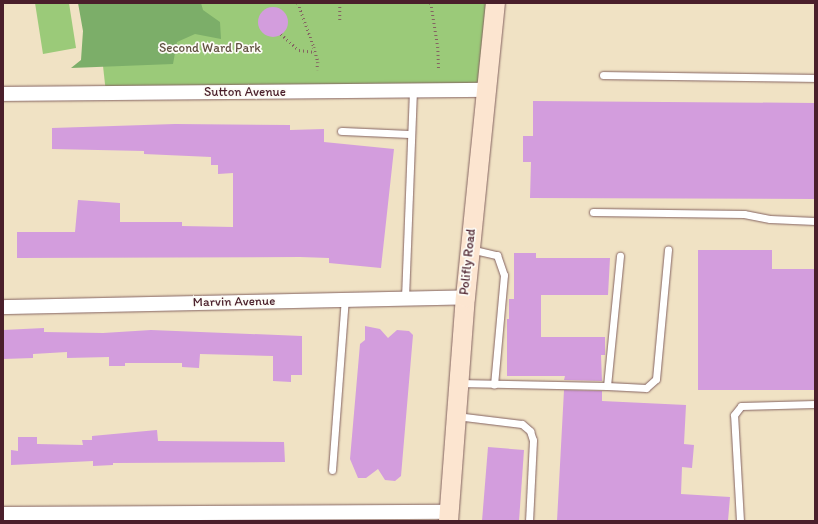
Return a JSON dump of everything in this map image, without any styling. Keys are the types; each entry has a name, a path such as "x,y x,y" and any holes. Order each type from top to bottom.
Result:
{"main road":[{"name":"Polifly Road","path":"448,517 465,297 495,3"}],"street":[{"name":"Sutton Avenue","path":"3,94 487,90"},
{"name":"Marvin Avenue","path":"3,306 465,297"},
{"path":"3,514 200,517 448,517"}],"lane":[{"path":"603,75 815,78"},
{"path":"406,298 413,91"},
{"path":"341,131 412,134"},
{"path":"593,212 744,214 770,219 815,222"},
{"path":"470,249 497,255 504,275 494,384"},
{"path":"458,383 646,388 656,379 668,250"},
{"path":"607,386 620,256"},
{"path":"332,470 345,299"},
{"path":"740,521 734,415 741,406 815,404"},
{"path":"456,416 522,424 530,430 533,440 529,521"}],"path":[{"path":"298,3 315,52 317,70"},
{"path":"320,3 386,3"},
{"path":"431,3 438,46 439,70"},
{"path":"340,4 340,21"},
{"path":"281,34 299,50 315,52"}],"green space":[{"path":"35,3 69,3 76,48 43,54"},
{"path":"78,3 201,3 203,10 220,22 221,39 195,34 177,42 173,64 71,68 81,60 83,31"},
{"name":"Second Ward Park","path":"96,3 495,3 487,90 106,93"}],"building":[{"path":"273,7 279,8 287,16 287,28 279,36 273,37 267,36 259,28 258,22 259,16 267,8"},
{"path":"533,101 815,103 815,199 530,198 531,162 523,162 523,136 533,136"},
{"path":"175,124 290,125 290,130 324,129 324,142 394,149 381,268 329,263 329,258 300,257 17,258 17,232 75,232 78,200 120,203 120,222 182,222 182,226 233,227 233,173 218,174 218,165 211,165 211,157 144,154 144,151 52,149 52,128"},
{"path":"698,250 772,250 772,269 815,269 815,390 698,390"},
{"path":"514,253 536,253 536,258 610,258 608,295 541,295 541,337 605,337 605,355 601,355 602,381 564,380 565,376 507,376 507,319 509,319 509,299 514,299"},
{"path":"365,326 380,329 388,338 397,330 409,331 413,335 401,476 395,481 385,480 378,469 366,478 358,478 350,459 360,344 365,340"},
{"path":"44,328 44,332 103,333 151,330 302,336 302,375 291,375 291,382 273,381 273,356 200,354 199,368 182,367 182,363 125,363 125,366 109,366 109,357 67,358 67,352 33,354 33,358 3,359 3,330"},
{"path":"564,390 602,391 602,401 686,405 684,444 694,445 692,468 682,467 681,494 730,497 728,521 557,521"},
{"path":"157,430 158,441 284,442 285,462 113,463 113,465 93,466 93,461 11,465 11,450 18,451 18,437 37,437 37,444 83,445 82,440 92,440 92,436"},
{"path":"488,447 524,450 519,521 482,521"}]}
